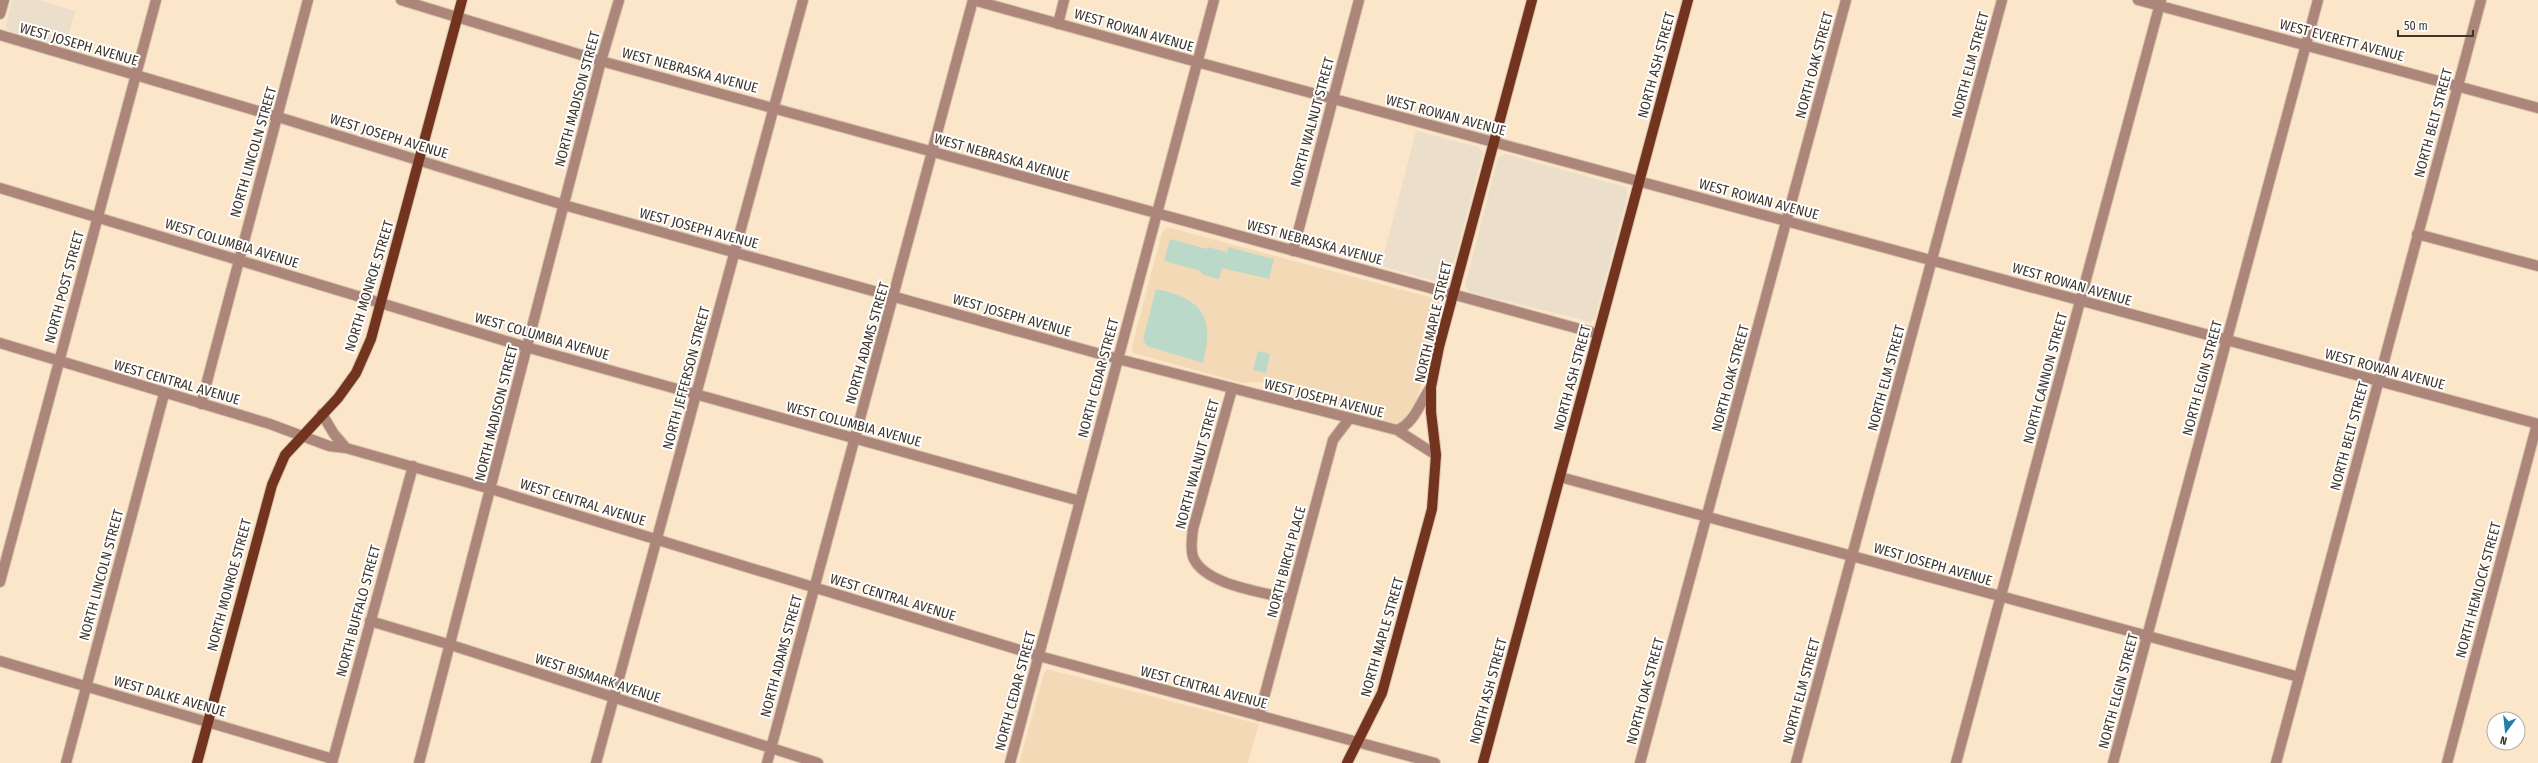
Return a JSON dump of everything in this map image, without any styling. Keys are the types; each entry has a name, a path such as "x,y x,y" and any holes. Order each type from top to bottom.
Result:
{"main road":[{"name":"NORTH MONROE STREET","path":"197,763 272,485 286,455 302,435 338,398 356,372 371,339 462,0"},
{"name":"NORTH MAPLE STREET","path":"1347,763 1359,742 1382,692 1428,524 1436,484 1436,455 1431,412 1431,387 1453,295 1532,0"},
{"name":"NORTH ASH STREET","path":"1483,763 1688,0"}],"street":[{"path":"0,14 4,0"},
{"name":"NORTH POST STREET","path":"0,582 156,0"},
{"name":"NORTH LINCOLN STREET","path":"200,404 237,260 278,117 308,0"},
{"name":"WEST NEBRASKA AVENUE","path":"401,0 601,61 1598,334"},
{"name":"NORTH MADISON STREET","path":"419,763 451,645 526,347 601,61 619,0"},
{"name":"NORTH JEFFERSON STREET","path":"596,763 803,0"},
{"name":"WEST ROWAN AVENUE","path":"973,0 1494,143 2538,424"},
{"name":"NORTH ADAMS STREET","path":"767,763 895,296 973,0"},
{"path":"1058,24 1064,0"},
{"name":"NORTH CEDAR STREET","path":"1010,763 1214,0"},
{"name":"NORTH WALNUT STREET","path":"1293,251 1359,0"},
{"name":"NORTH OAK STREET","path":"1640,763 1706,516 1788,222 1846,0"},
{"name":"NORTH ELM STREET","path":"1796,763 2002,0"},
{"name":"WEST EVERETT AVENUE","path":"2138,0 2160,3 2306,45 2538,108"},
{"name":"NORTH ELGIN STREET","path":"2112,763 2318,0"},
{"name":"NORTH BELT STREET","path":"2276,763 2481,0"},
{"name":"NORTH CANNON STREET","path":"1956,763 2160,3"},
{"name":"WEST JOSEPH AVENUE","path":"0,35 278,117 564,205 1118,359 1397,430 1436,455"},
{"name":"WEST COLUMBIA AVENUE","path":"0,188 526,347 1080,501"},
{"path":"2417,234 2538,266"},
{"name":"WEST CENTRAL AVENUE","path":"0,343 302,435 329,446 346,448 491,489 1039,656 1435,763"},
{"path":"1397,430 1406,426 1412,420 1418,406 1431,387"},
{"name":"NORTH WALNUT STREET","path":"1232,389 1193,529 1191,547 1193,556 1206,573 1219,580 1290,599"},
{"name":"NORTH LINCOLN STREET","path":"66,763 164,394"},
{"path":"322,414 334,434 346,448"},
{"name":"NORTH BIRCH PLACE","path":"1259,716 1333,440 1349,419"},
{"name":"NORTH HEMLOCK STREET","path":"2447,763 2538,424"},
{"name":"NORTH BUFFALO STREET","path":"332,762 413,466"},
{"name":"WEST JOSEPH AVENUE","path":"1560,477 2299,677"},
{"name":"WEST BISMARK AVENUE","path":"370,621 451,645 818,763"},
{"name":"WEST DALKE AVENUE","path":"0,661 208,722 332,762"}],"shaded area":[{"path":"12,0 38,0 75,11 65,47 9,31 6,25"},
{"path":"1416,131 1478,147 1483,152 1449,281 1445,284 1381,266"},
{"path":"1505,154 1625,187 1627,190 1627,197 1595,318 1591,322 1470,292 1465,286 1498,158"},
{"path":"1167,227 1440,300 1442,309 1413,413 1400,424 1394,423 1312,401 1301,393 1259,382 1243,383 1133,353 1132,347 1162,232"},
{"path":"1047,669 1259,724 1248,763 1019,763 1044,673"}],"green space":[{"path":"1170,239 1207,249 1208,247 1227,252 1228,247 1274,259 1269,279 1222,268 1219,279 1201,274 1201,271 1164,261"},
{"path":"1156,289 1184,298 1194,304 1201,312 1206,321 1207,333 1203,363 1147,346 1143,340"},
{"path":"1258,351 1270,354 1266,373 1253,370"}]}
